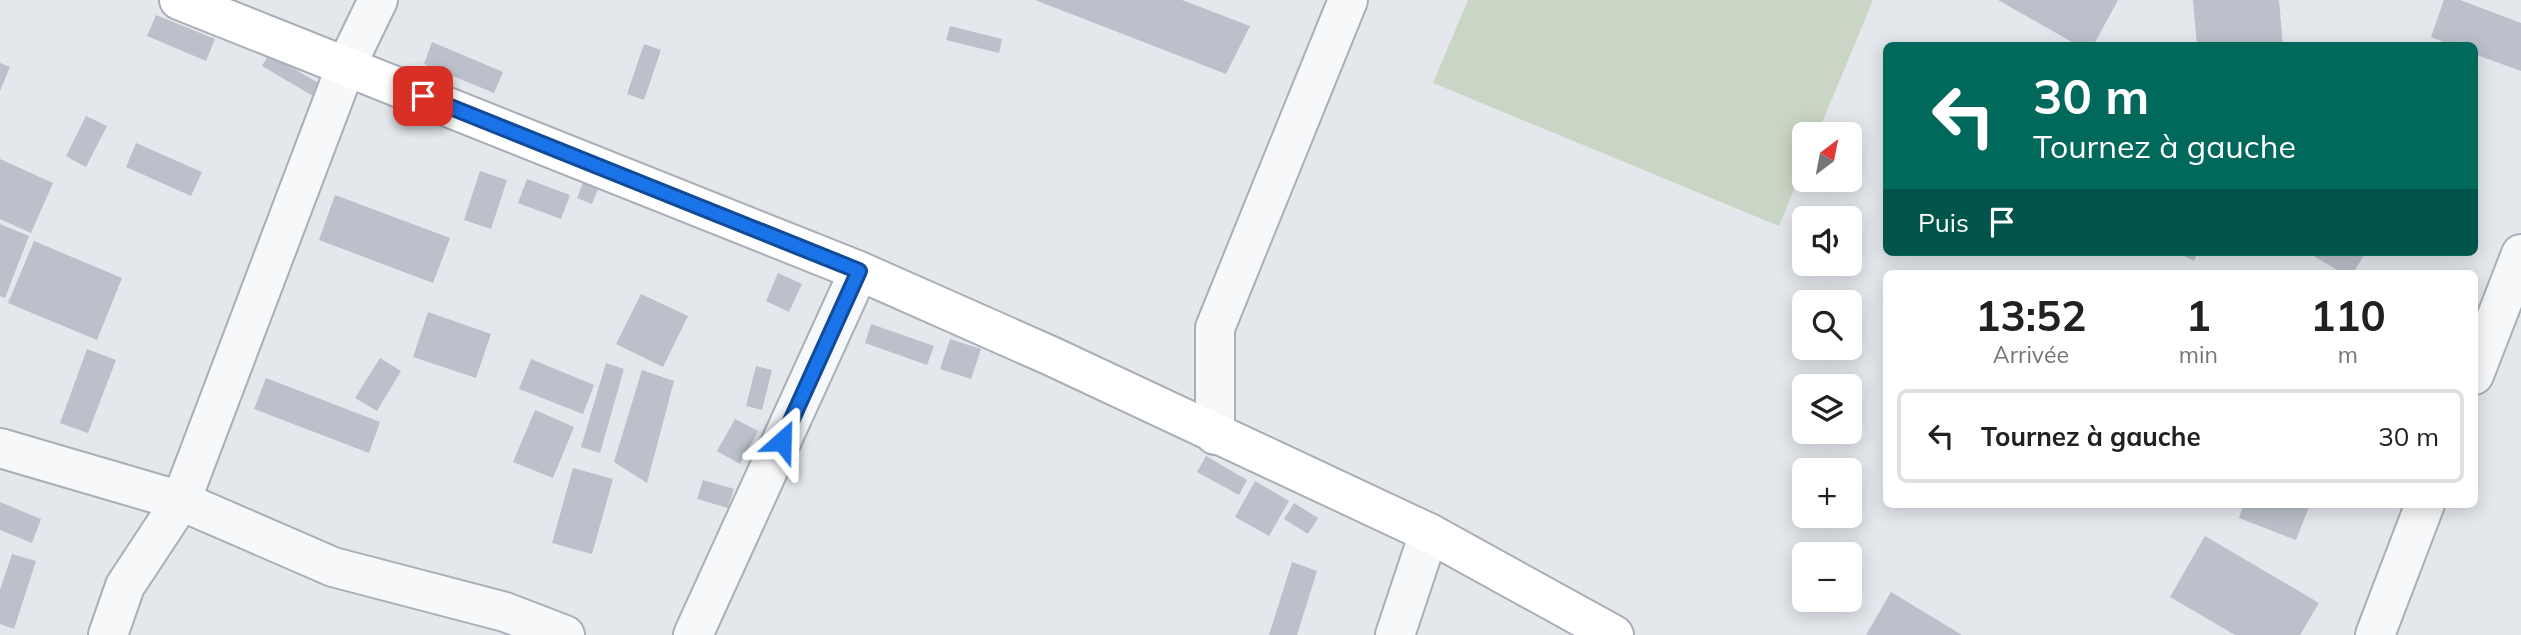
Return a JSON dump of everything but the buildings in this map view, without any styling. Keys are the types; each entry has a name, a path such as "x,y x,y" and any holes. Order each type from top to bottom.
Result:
{"main road":[{"path":"179,0 859,271 1051,356 1429,533 1614,635"}],"street":[{"path":"108,635 125,586 181,501 346,65 378,0"},
{"path":"1215,435 1215,328 1348,0"},
{"path":"2478,366 2521,254"},
{"path":"693,635 859,271"},
{"path":"0,448 181,501 333,567 505,612 565,635"},
{"path":"2375,635 2424,508"},
{"path":"1395,635 1429,533"}],"green space":[{"path":"1468,0 1873,0 1822,122 1792,122 1793,192 1779,226 1433,83"}],"route":[{"path":"423,96 859,271 782,441"}]}
